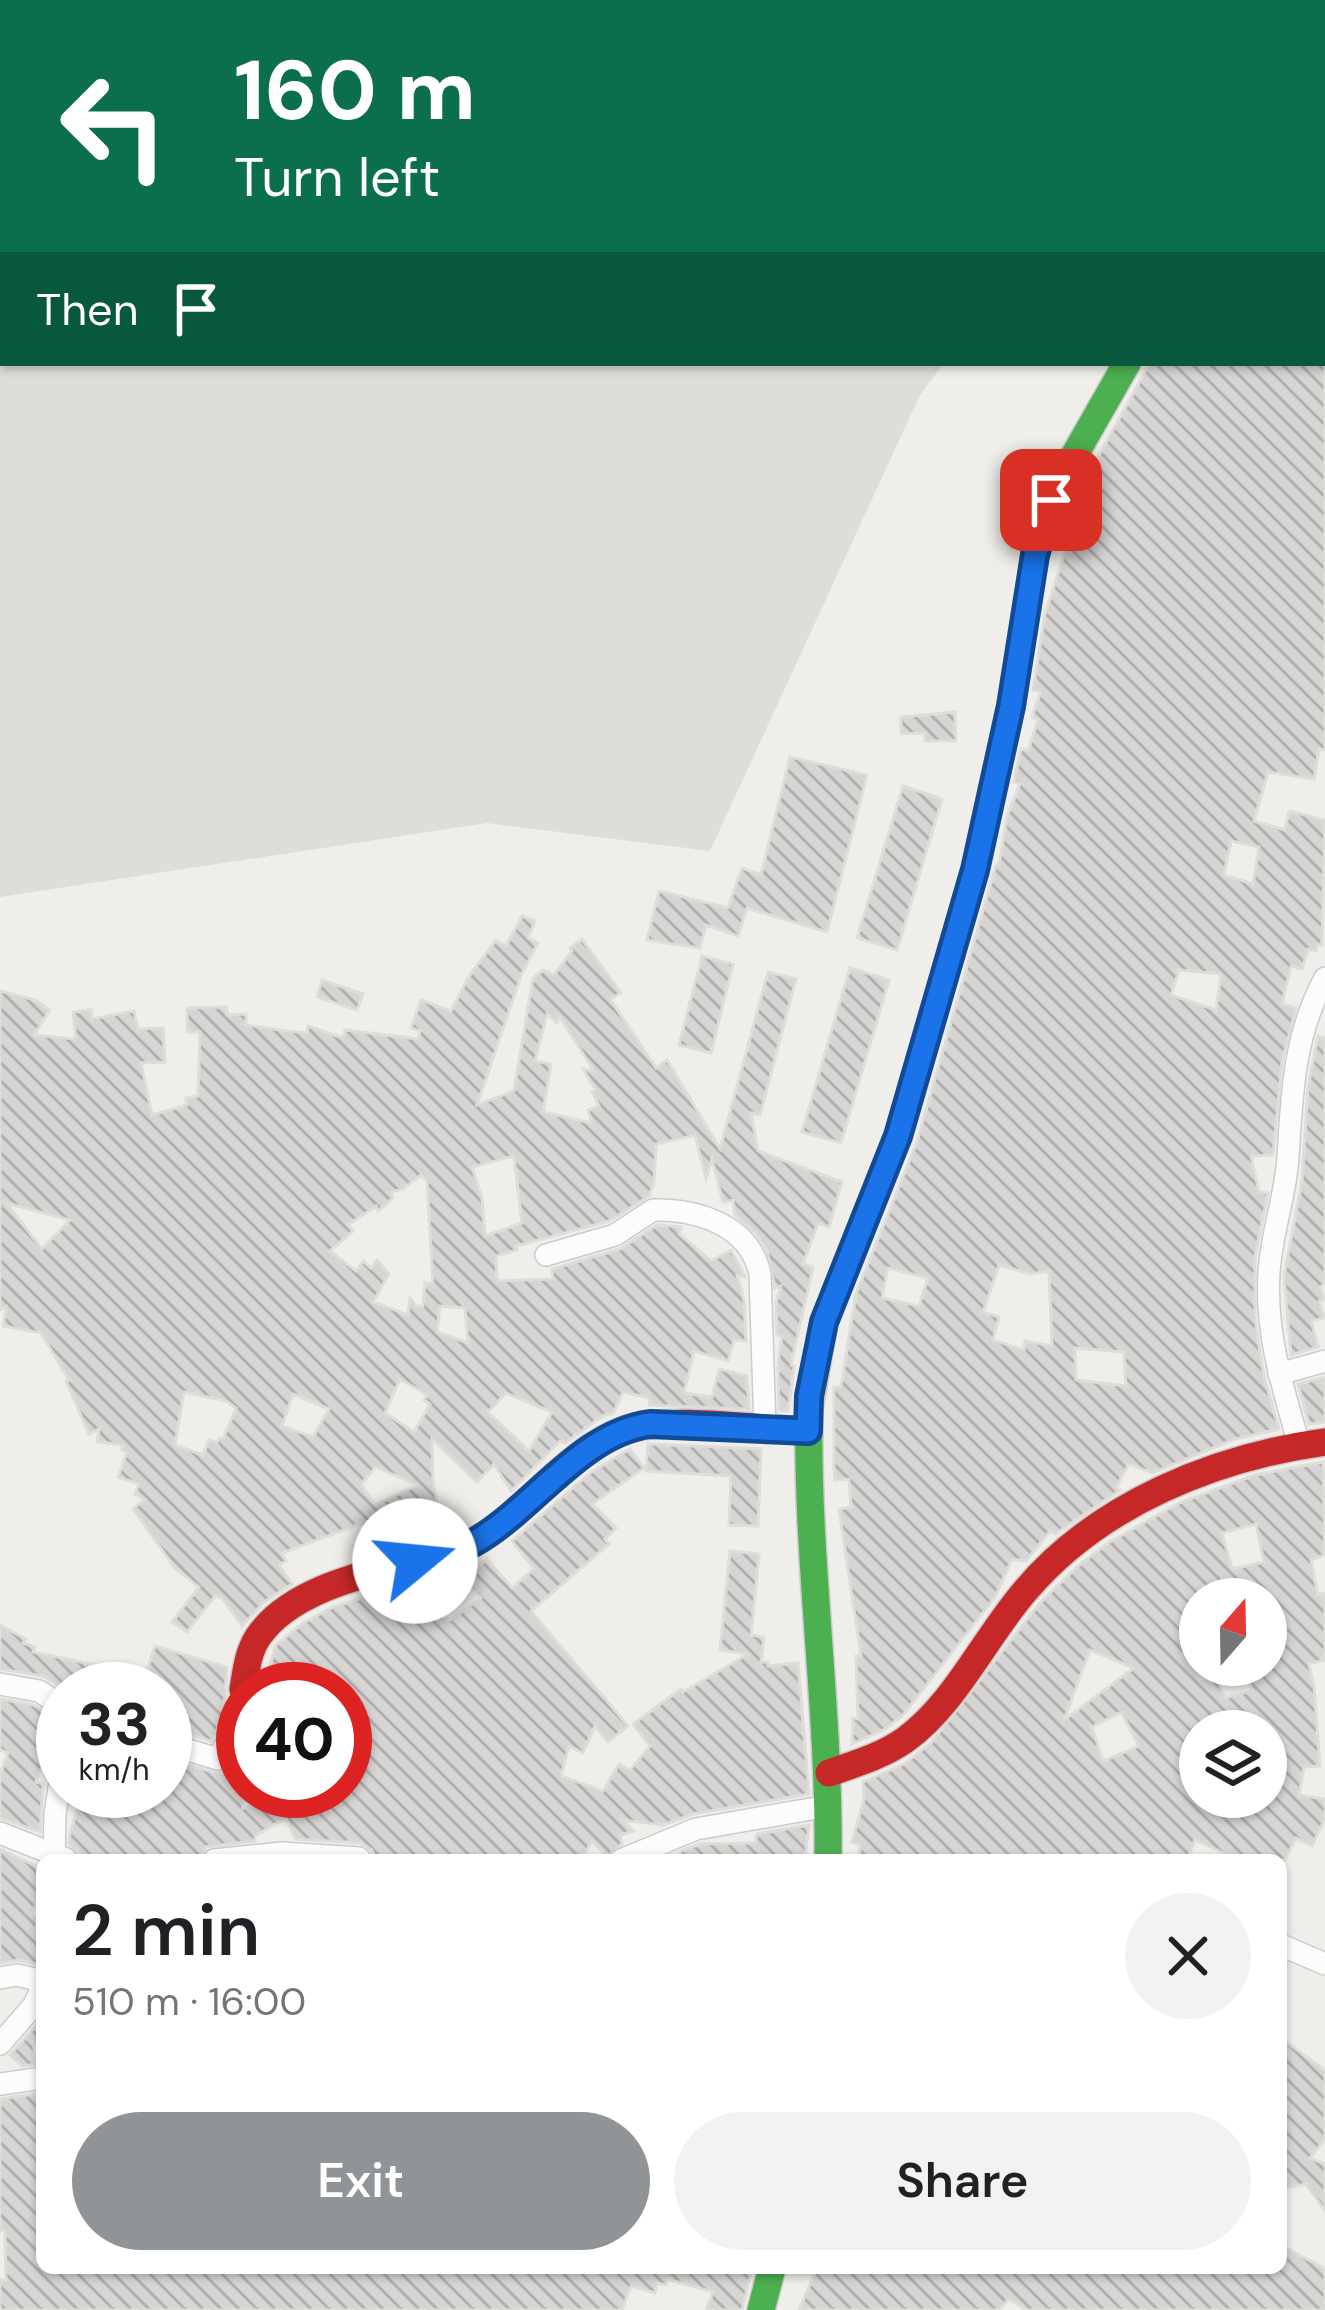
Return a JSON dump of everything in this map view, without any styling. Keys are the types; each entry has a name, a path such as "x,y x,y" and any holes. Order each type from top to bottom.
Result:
{"street":[{"path":"828,1854 829,1773 810,1544 809,1396 824,1322 898,1136 975,870 1011,706 1035,555 1051,500 1125,366"},
{"path":"829,1773 871,1759 908,1737 963,1678 1034,1580 1063,1552 1181,1483 1240,1460 1312,1443 1280,1374 1269,1309 1269,1268 1285,1187 1292,1077 1299,1042 1325,978"},
{"path":"546,1255 615,1235 653,1210 697,1216 733,1229 757,1257 760,1274 765,1429"},
{"path":"1280,1374 1325,1361"},
{"path":"248,1662 253,1639 303,1600 354,1577 475,1543 550,1480 625,1428 650,1424 808,1431"},
{"path":"0,1684 36,1690"},
{"path":"636,1854 696,1829 828,1806"},
{"path":"55,1818 59,1854"},
{"path":"0,1833 48,1854"},
{"path":"265,1854 308,1854"},
{"path":"1287,1948 1325,1964"},
{"path":"0,1978 17,1976 36,1982"},
{"path":"0,2044 36,2000"},
{"path":"0,2084 36,2079"},
{"path":"760,2310 770,2274"}],"shaded area":[{"path":"0,366 942,366 920,395 710,851 487,823 0,897"}],"building":[{"path":"1148,366 1325,366 1325,750 1319,749 1314,779 1268,772 1254,821 1285,830 1289,811 1325,820 1322,945 1316,951 1308,949 1302,969 1291,966 1282,1004 1296,1008 1282,1062 1273,1155 1251,1156 1259,1192 1268,1193 1255,1257 1255,1319 1279,1429 1235,1439 1152,1473 1129,1464 1116,1487 1120,1490 1055,1534 1050,1531 1026,1561 1012,1559 995,1597 903,1715 852,1744 853,1718 858,1719 856,1656 861,1656 839,1509 851,1507 849,1479 835,1480 834,1387 841,1387 856,1294 917,1142 999,865 1007,817 1020,784 1014,782 1021,749 1028,751 1038,720 1032,717 1041,692 1033,690 1045,614 1077,504 1073,502","holes":["1231,841 1259,847 1253,884 1224,875","1179,970 1221,974 1216,1010 1171,995","999,1265 1030,1274 1049,1271 1052,1346 1025,1341 1024,1350 993,1340 999,1317 983,1312","888,1268 928,1278 919,1306 882,1298","1075,1348 1124,1352 1126,1386 1076,1380"]},
{"path":"955,712 956,741 925,741 925,733 901,734 901,717"},
{"path":"790,757 867,775 827,932 747,908 738,936 706,925 700,948 647,940 659,891 728,908 742,868 761,875"},
{"path":"903,786 942,799 897,950 857,938"},
{"path":"522,916 535,921 528,938 538,943 522,973 477,1105 514,1091 533,978 543,970 554,975 570,948 582,939 621,993 610,999 656,1068 667,1060 720,1149 768,972 796,979 760,1115 751,1113 758,1151 842,1182 829,1227 818,1223 803,1264 813,1267 791,1365 788,1411 779,1410 782,1336 777,1335 776,1302 781,1286 775,1288 767,1250 735,1215 733,1200 723,1202 712,1159 706,1179 695,1135 656,1144 649,1196 609,1221 516,1246 517,1250 496,1256 497,1281 553,1279 552,1269 620,1249 657,1225 681,1227 679,1234 711,1261 731,1250 745,1277 737,1275 746,1341 734,1340 728,1361 694,1351 684,1393 712,1397 719,1369 747,1376 749,1409 649,1405 650,1398 623,1392 613,1414 604,1415 565,1443 560,1441 511,1491 494,1464 477,1482 432,1439 433,1483 440,1515 453,1511 459,1528 390,1547 377,1525 382,1520 282,1553 286,1561 279,1565 292,1584 264,1602 242,1626 222,1598 215,1596 187,1632 172,1622 199,1587 175,1568 133,1509 145,1499 135,1494 139,1484 118,1477 127,1452 122,1450 124,1445 97,1442 99,1429 89,1434 69,1380 41,1333 3,1326 0,991 35,1000 50,1010 34,1035 76,1039 73,1012 91,1010 92,1019 134,1011 138,1029 163,1028 165,1062 141,1063 152,1115 187,1105 186,1098 198,1096 200,1032 187,1032 187,1008 227,1007 227,1015 246,1014 246,1025 288,1031 307,1033 308,1026 343,1038 345,1030 418,1039 420,1031 411,1028 421,1000 451,1011 496,940 506,946","holes":["547,1014 557,1023 559,1016 594,1071 583,1069 599,1106 588,1110 592,1123 543,1112 551,1064 535,1061","514,1156 522,1223 485,1236 482,1199 472,1167","421,1175 427,1181 433,1284 425,1283 423,1306 416,1306 410,1298 408,1315 373,1302 389,1274 377,1260 371,1268 363,1261 356,1271 330,1251 353,1231 348,1225 393,1198 391,1192","6,1203 70,1220 42,1249","440,1306 465,1308 468,1343 437,1332","400,1379 427,1395 424,1400 430,1404 414,1432 385,1413","184,1392 226,1401 236,1408 223,1439 209,1440 203,1455 175,1445","506,1393 552,1412 529,1451 488,1412","293,1394 329,1409 313,1437 282,1426","376,1467 417,1485 375,1505 361,1484"]},
{"path":"702,956 733,964 711,1053 679,1045"},
{"path":"850,968 889,980 841,1143 802,1132"},
{"path":"322,980 363,994 357,1010 317,997"},
{"path":"1318,1036 1325,1038 1325,1284 1320,1287 1325,1299 1319,1301 1325,1318 1311,1321 1318,1347 1291,1355 1284,1276 1302,1182 1308,1088"},
{"path":"1325,1377 1325,1422 1309,1424 1298,1384"},
{"path":"648,1444 761,1449 758,1526 729,1525 731,1476 646,1471"},
{"path":"630,1449 644,1468 592,1504 616,1528 605,1539 609,1544 531,1611 628,1726 608,1742 595,1726 583,1753 569,1746 561,1776 603,1791 619,1764 630,1770 650,1746 633,1724 681,1689 748,1654 720,1650 730,1551 759,1554 751,1635 764,1637 761,1662 768,1666 798,1663 809,1794 693,1814 663,1825 621,1820 634,1831 620,1835 622,1844 610,1854 604,1854 592,1841 584,1854 373,1854 361,1843 295,1839 286,1818 372,1818 372,1662 271,1662 276,1645 333,1607 425,1578 427,1586 414,1589 425,1610 450,1620 481,1598 464,1579 487,1559 512,1588 534,1569 512,1541 590,1473"},
{"path":"1323,1462 1325,1555 1311,1560 1318,1595 1325,1593 1325,1660 1309,1664 1320,1766 1304,1767 1299,1795 1325,1799 1325,1819 1312,1846 1296,1838 1287,1856 1226,1854 1195,1840 1189,1854 859,1854 860,1845 852,1842 864,1799 863,1782 904,1764 931,1743 1039,1604 1108,1543 1179,1503 1255,1475","holes":["1256,1524 1264,1562 1232,1569 1222,1533","1090,1650 1134,1668 1064,1720","1121,1712 1139,1746 1103,1761 1092,1727"]},
{"path":"0,1625 26,1639 23,1643 35,1647 33,1652 81,1662 36,1662 36,1675 0,1669"},
{"path":"155,1646 216,1664 216,1731 211,1741 192,1735 192,1662 150,1662"},
{"path":"0,1699 36,1707 40,1832 0,1818 0,1775 8,1753 0,1750"},
{"path":"192,1766 216,1773 216,1818 286,1818 255,1836 255,1841 206,1847 202,1854 79,1854 69,1844 74,1818 192,1818"},
{"path":"809,1825 806,1854 680,1854 700,1844 755,1843 757,1834"},
{"path":"0,1849 36,1866 32,1915 36,1916 36,1964 20,1960 0,1963"},
{"path":"36,2026 36,2064 22,2066 10,2055"},
{"path":"1287,2042 1325,2070 1325,2139 1310,2158 1325,2164 1325,2211 1306,2184 1287,2188"},
{"path":"36,2094 36,2274 751,2274 742,2310 706,2310 713,2292 667,2279 666,2285 657,2283 655,2293 631,2286 622,2310 0,2310 0,2280 6,2280 5,2231 0,2230 0,2099"},
{"path":"1287,2248 1325,2269 1325,2310 1026,2310 1009,2299 999,2310 799,2310 814,2274 1287,2274"}],"traffic: fast":[{"path":"991,796 1035,555 1054,491 1125,366"},
{"path":"809,1408 828,1854"},
{"path":"761,2310 770,2274"}],"traffic: slow":[{"path":"809,1408 824,1322 898,1136 975,870 991,796"}],"traffic: jam":[{"path":"248,1662 271,1621 307,1596 472,1543 499,1526 585,1451 625,1430 714,1424 807,1431"},
{"path":"829,1773 887,1751 923,1725 955,1689 1026,1590 1088,1533 1124,1509 1201,1473 1242,1459 1325,1442"}],"route":[{"path":"415,1561 475,1543 550,1480 625,1428 650,1424 808,1431 809,1396 824,1322 898,1136 975,870 1011,706 1035,555 1051,500"}]}
